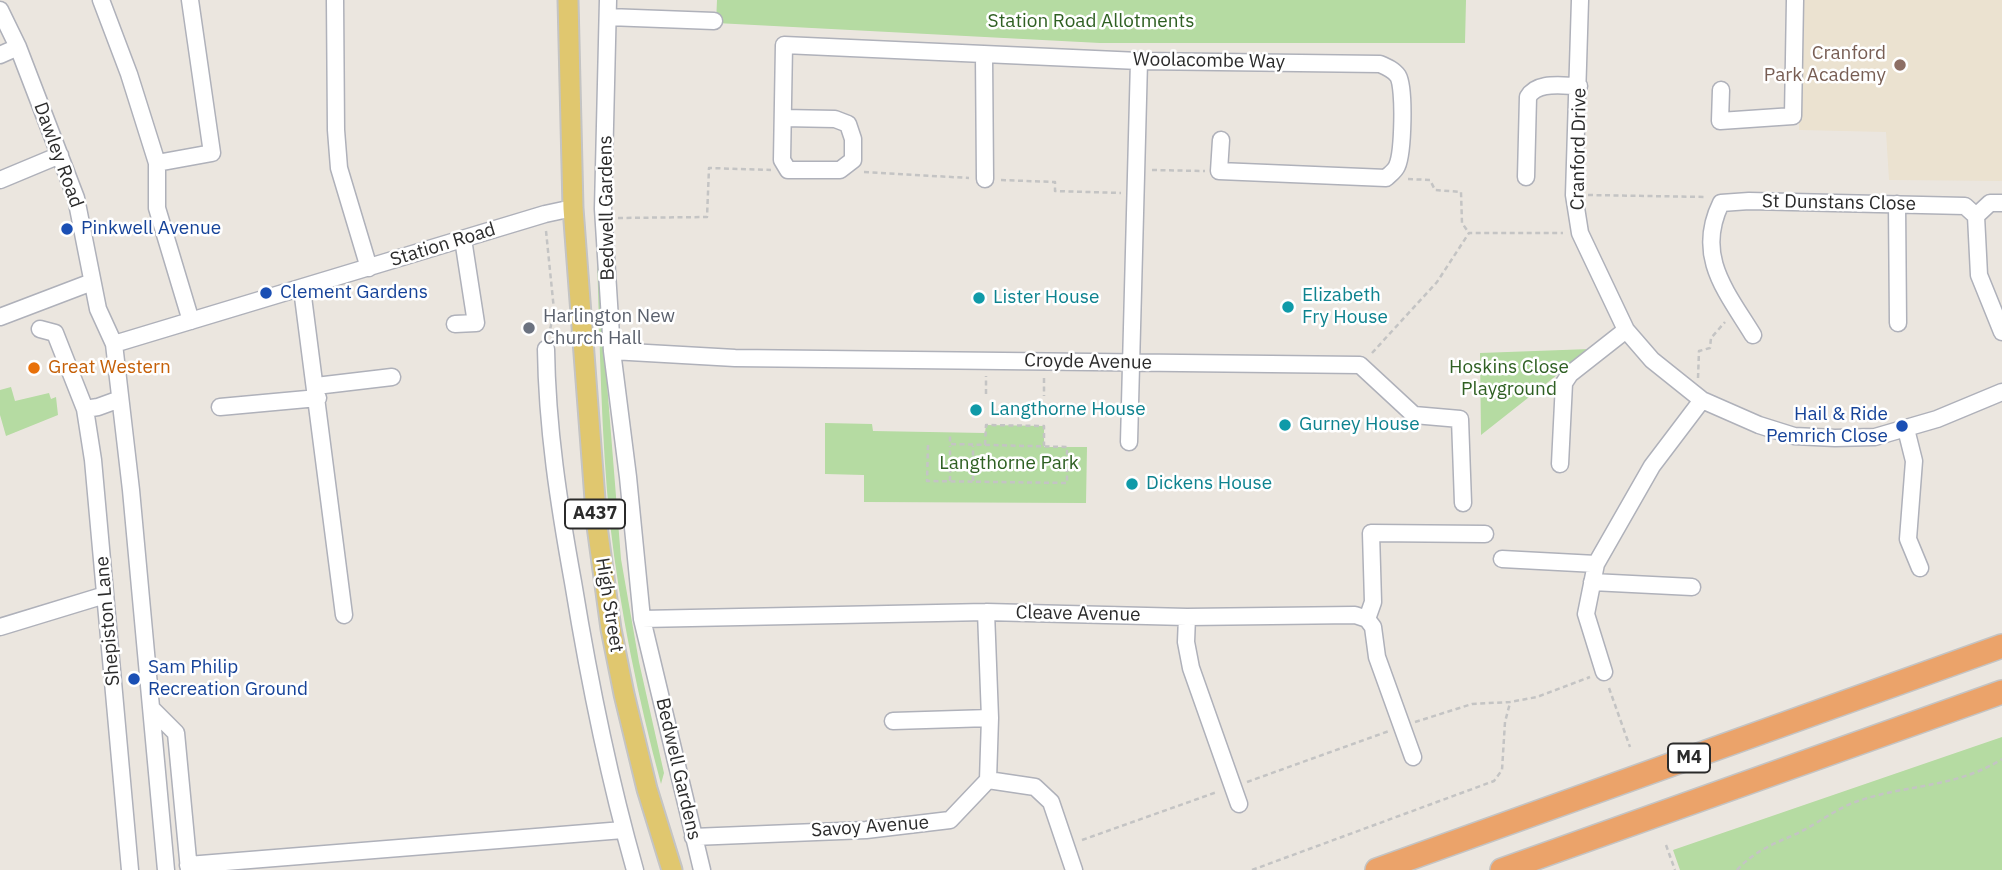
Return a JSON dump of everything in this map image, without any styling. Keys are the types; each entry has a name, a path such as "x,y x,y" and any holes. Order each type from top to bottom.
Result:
{"highway":[{"name":"M4","path":"1377,870 2002,646"},
{"name":"M4","path":"1502,870 2002,692"}],"main road":[{"name":"A437","path":"568,0 573,208"},
{"name":"High Street","path":"573,208 592,476 602,571 624,694 647,789 672,870"}],"street":[{"path":"101,0 129,74 157,163 157,208 191,321"},
{"path":"157,163 212,153 190,0"},
{"path":"335,0 339,168 369,268"},
{"name":"Bedwell Gardens","path":"608,0 604,218 612,351 642,620 702,870"},
{"name":"Cranford Drive","path":"1580,0 1574,195 1580,233 1626,331 1652,360 1698,397 1759,425 1794,436 1875,437 1906,429 2002,392"},
{"path":"1721,90 1720,121 1793,116 1795,0"},
{"name":"Dawley Road","path":"0,10 18,47 76,198 98,309 114,344"},
{"path":"608,17 714,21"},
{"name":"Woolacombe Way","path":"788,170 782,160 784,45 1139,61 1380,64 1396,73 1403,91 1400,156 1396,169 1385,178"},
{"path":"0,55 18,47"},
{"path":"984,55 985,179"},
{"path":"1129,442 1139,61"},
{"path":"1526,177 1528,97 1538,87 1579,86"},
{"path":"783,118 835,119 849,124 853,139 853,160 840,170 788,170"},
{"path":"1221,140 1219,171 1385,178"},
{"path":"0,180 60,155"},
{"name":"St Dunstans Close","path":"1721,203 1749,201 1965,206 1976,216"},
{"path":"1721,203 1715,215 1712,251 1716,275 1753,335"},
{"path":"2002,204 1990,203 1976,216 1979,275 2002,332"},
{"path":"1898,204 1899,323"},
{"name":"Station Road","path":"114,344 545,214 573,208"},
{"path":"455,324 476,323 463,239"},
{"path":"0,317 92,282"},
{"path":"302,289 344,615"},
{"name":"Shepiston Lane","path":"40,329 55,333 85,409 93,460 130,870"},
{"path":"1560,464 1564,383 1570,374 1626,331"},
{"name":"Shepiston Lane","path":"114,344 166,870"},
{"path":"547,349 547,386 554,471 594,710 635,870"},
{"name":"Croyde Avenue","path":"612,351 735,358 1360,365"},
{"path":"1360,365 1414,415 1460,419 1463,503"},
{"path":"220,407 392,377"},
{"path":"1604,672 1586,614 1596,564 1652,466 1698,397"},
{"path":"85,409 120,399"},
{"path":"1906,429 1914,461 1908,539 1920,568"},
{"path":"1413,757 1377,657 1373,628 1367,619 1373,602 1371,533 1485,534"},
{"path":"1502,559 1596,564"},
{"path":"1592,582 1692,587"},
{"path":"0,627 105,595"},
{"path":"986,612 990,718 988,780 1035,787 1051,802 1074,870"},
{"name":"Cleave Avenue","path":"642,620 986,612 1187,617 1355,615 1367,619"},
{"path":"1187,617 1186,642 1191,668 1239,804"},
{"path":"152,709 176,733 189,867 623,830"},
{"path":"893,721 990,718"},
{"name":"Savoy Avenue","path":"693,837 866,830 950,821 988,780"}],"path":[{"path":"604,218 707,217 709,168 788,170"},
{"path":"840,170 1055,181 1055,191 1136,194"},
{"path":"1137,170 1219,171"},
{"path":"1385,178 1430,180 1435,190 1461,192 1462,223 1469,233"},
{"path":"1574,195 1710,197 1721,203"},
{"path":"545,214 554,310 547,349"},
{"path":"1469,233 1580,233"},
{"path":"1360,365 1437,282 1469,233"},
{"path":"1698,397 1699,351 1710,348 1711,338 1737,308"},
{"path":"985,445 986,425 1044,426 1044,446"},
{"path":"950,433 950,481"},
{"path":"928,445 927,481 1067,483 1067,447 950,444"},
{"path":"973,445 973,481"},
{"path":"1066,846 1402,726 1472,704 1510,702 1536,697 1604,672 1630,747"},
{"path":"1252,870 1494,781 1502,771 1505,722 1510,702"},
{"path":"1737,870 1747,859 1768,847 1859,801 1957,780 1983,771 2002,759"},
{"path":"1666,845 1675,870"}],"shaded area":[{"name":"Cranford Park Academy","path":"1798,0 2002,0 2002,181 1889,180 1886,132 1799,130"}],"green space":[{"name":"Station Road Allotments","path":"717,0 1466,0 1465,43 1100,43 716,23"},
{"path":"597,258 621,559 639,662 664,773 661,784 631,654 610,523 603,424"},
{"name":"Hoskins Close Playground","path":"1590,349 1481,435 1480,353"},
{"path":"11,387 15,401 49,393 51,399 56,397 58,415 6,436 0,415 0,390"},
{"name":"Langthorne Park","path":"825,423 872,424 873,431 985,433 986,425 1044,426 1044,447 1087,447 1086,503 864,502 864,475 825,474"},
{"path":"2002,737 2002,870 1680,870 1673,850"}],"place":[{"name":"Cranford Park Academy","path":"1900,65"},
{"name":"Pinkwell Avenue","path":"67,229"},
{"name":"Clement Gardens","path":"266,293"},
{"name":"Lister House","path":"979,298"},
{"name":"Elizabeth Fry House","path":"1288,307"},
{"name":"Harlington New Church Hall","path":"529,328"},
{"name":"Great Western","path":"34,368"},
{"name":"Langthorne House","path":"976,410"},
{"name":"Gurney House","path":"1285,425"},
{"name":"Hail & Ride Pemrich Close","path":"1902,426"},
{"name":"Dickens House","path":"1132,484"},
{"name":"Sam Philip Recreation Ground","path":"134,679"}]}
